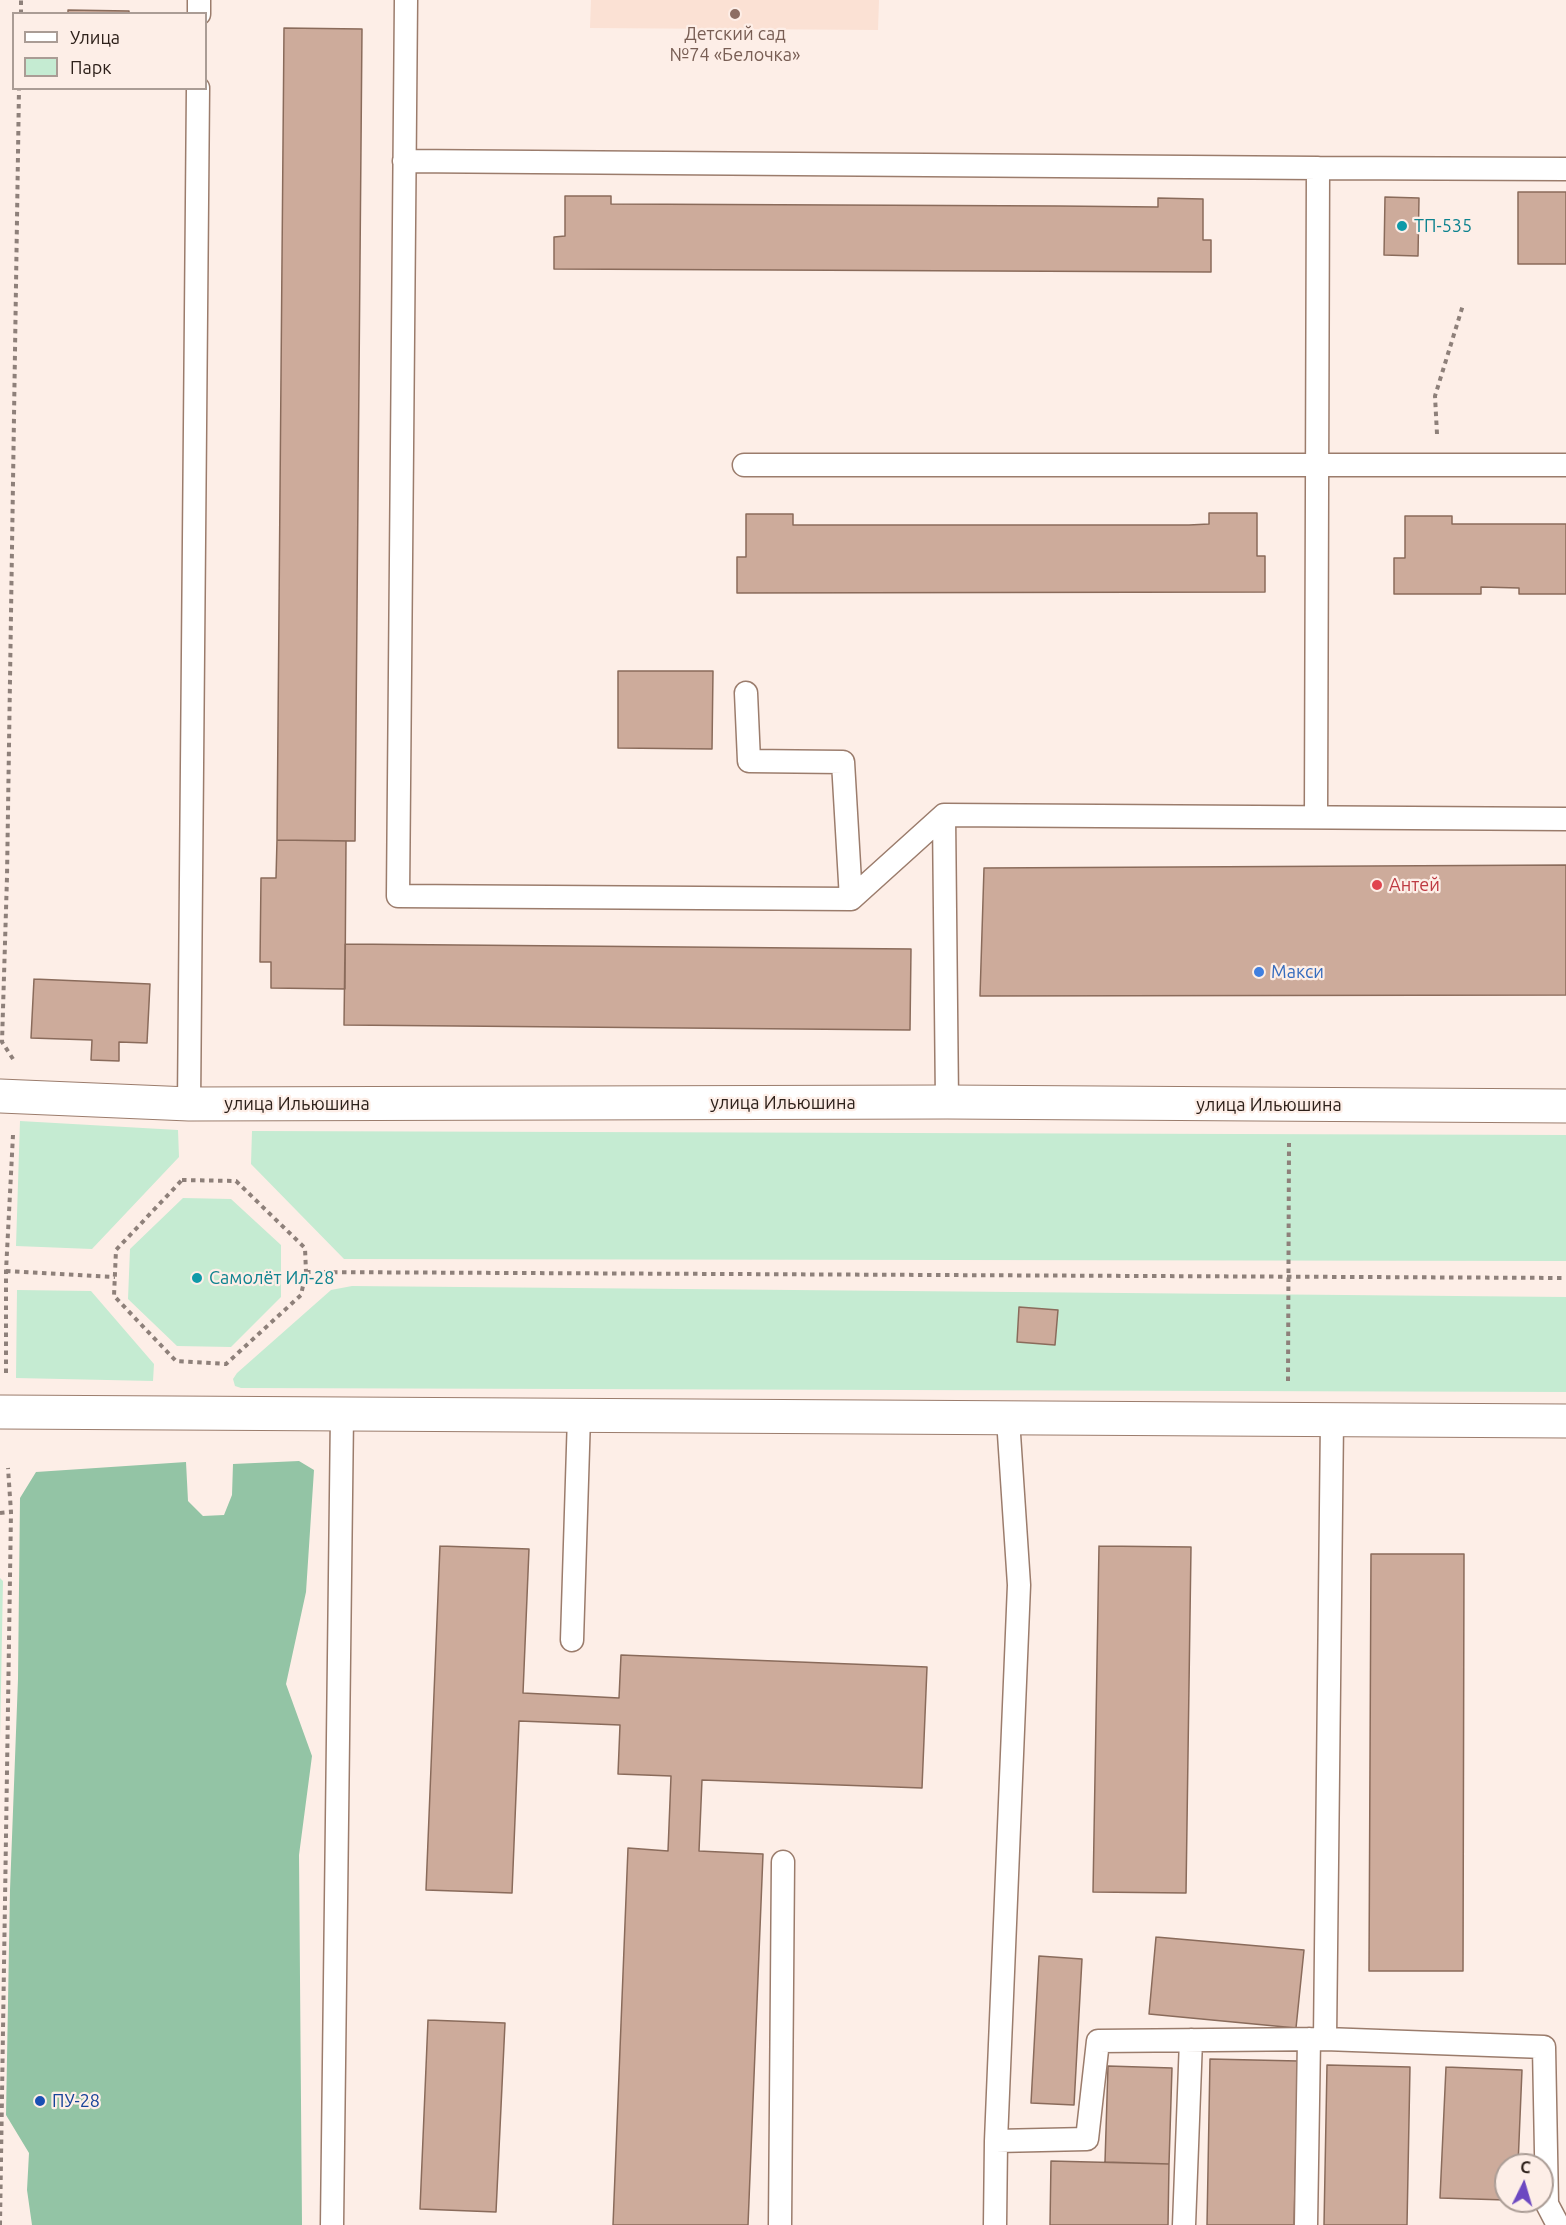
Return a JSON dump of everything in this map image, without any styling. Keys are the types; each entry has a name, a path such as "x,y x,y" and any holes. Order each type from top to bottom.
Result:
{"street":[{"name":"улица Ильюшина","path":"7,1096 189,1104 947,1102 1566,1106"},
{"path":"0,1412 1566,1421"}],"lane":[{"path":"406,0 398,896 851,899 944,815 1566,819"},
{"path":"189,1104 198,90"},
{"path":"404,161 1566,169"},
{"path":"1316,816 1318,168"},
{"path":"744,465 1566,465"},
{"path":"746,693 749,761 843,762 851,899"},
{"path":"944,815 947,1102"},
{"path":"332,2225 342,1414"},
{"path":"572,1640 579,1416"},
{"path":"995,2225 996,2141 1018,1585 1008,1419"},
{"path":"1306,2225 1317,2040 1332,1420"},
{"path":"780,2225 783,1862"},
{"path":"1184,2225 1191,2040"},
{"path":"996,2141 1087,2139 1098,2041 1317,2040 1544,2047 1547,2204 1558,2225"}],"path":[{"path":"6,1373 7,1096 15,1063 2,1042 8,865 20,90"},
{"path":"1439,464 1436,396 1463,304"},
{"path":"1288,1420 1289,1106"},
{"path":"182,1180 236,1181 305,1248 306,1272 301,1295 226,1364 176,1361 114,1296 115,1277 116,1250 182,1180"},
{"path":"0,1226 8,1225"},
{"path":"6,1271 115,1277"},
{"path":"306,1272 1566,1278"},
{"path":"0,2225 10,1512 8,1468"},
{"path":"0,1513 10,1512"}],"shaded area":[{"name":"Детский сад №74 «Белочка»","path":"591,0 879,0 878,30 590,28"}],"green space":[{"path":"20,1121 178,1130 179,1157 92,1249 16,1246"},
{"path":"252,1131 1566,1135 1566,1261 344,1259 251,1164"},
{"path":"183,1198 231,1199 281,1245 281,1297 231,1347 177,1346 128,1299 130,1249"},
{"path":"352,1286 1566,1297 1566,1392 241,1388 235,1386 233,1379 237,1373 331,1290"},
{"path":"17,1290 91,1291 154,1364 153,1381 16,1378"},
{"path":"299,1461 314,1470 306,1592 286,1684 312,1756 299,1855 302,2225 32,2225 27,2190 29,2153 6,2115 10,1890 18,1679 20,1498 36,1472 186,1462 188,1501 203,1516 224,1515 232,1495 233,1464"},
{"path":"0,1578 3,1581 0,1740"}],"building":[{"path":"68,10 129,11 129,12 68,12"},
{"path":"284,28 362,29 355,841 277,840"},
{"path":"1518,192 1566,192 1566,264 1518,264"},
{"path":"565,196 611,196 611,204 1158,207 1158,198 1203,199 1203,240 1211,240 1211,272 554,269 554,237 565,236"},
{"name":"ТП-535","path":"1385,197 1419,198 1418,256 1384,255"},
{"path":"1209,513 1257,513 1257,556 1265,556 1265,592 737,593 737,557 746,557 746,514 793,514 793,525 1189,525 1209,524"},
{"path":"1405,516 1452,516 1452,524 1566,524 1566,594 1519,594 1519,588 1481,587 1481,594 1394,594 1394,558 1405,558"},
{"path":"618,671 713,671 712,749 618,748"},
{"path":"277,840 346,841 345,989 271,988 271,962 260,962 261,878 276,878"},
{"path":"1566,865 1566,995 980,996 984,868"},
{"path":"345,944 911,949 910,1030 344,1025"},
{"path":"34,979 150,984 147,1043 119,1042 119,1061 91,1060 92,1040 31,1038"},
{"path":"1019,1307 1058,1310 1055,1345 1017,1342"},
{"path":"440,1546 529,1549 523,1693 619,1698 621,1655 927,1667 922,1788 702,1780 699,1851 763,1854 748,2225 613,2225 628,1848 668,1851 671,1776 618,1774 620,1725 519,1721 512,1893 426,1890"},
{"path":"1099,1546 1191,1547 1186,1893 1093,1892"},
{"path":"1371,1554 1464,1554 1463,1971 1369,1971"},
{"path":"1156,1937 1304,1950 1296,2028 1149,2014"},
{"path":"1039,1956 1082,1959 1074,2105 1031,2103"},
{"path":"428,2020 505,2023 496,2212 420,2209"},
{"path":"1210,2059 1298,2061 1294,2225 1207,2225"},
{"path":"1327,2065 1410,2067 1407,2225 1324,2225"},
{"path":"1108,2066 1172,2068 1169,2164 1105,2162"},
{"path":"1446,2067 1522,2070 1519,2153 1494,2153 1494,2200 1440,2198"},
{"path":"1051,2161 1169,2164 1168,2225 1050,2225"}],"place":[{"name":"Детский сад №74 «Белочка»","path":"735,14"},
{"name":"ТП-535","path":"1402,226"},
{"name":"Антей","path":"1377,885"},
{"name":"Макси","path":"1259,972"},
{"name":"Самолёт Ил-28","path":"197,1278"},
{"name":"ПУ-28","path":"40,2101"}]}
